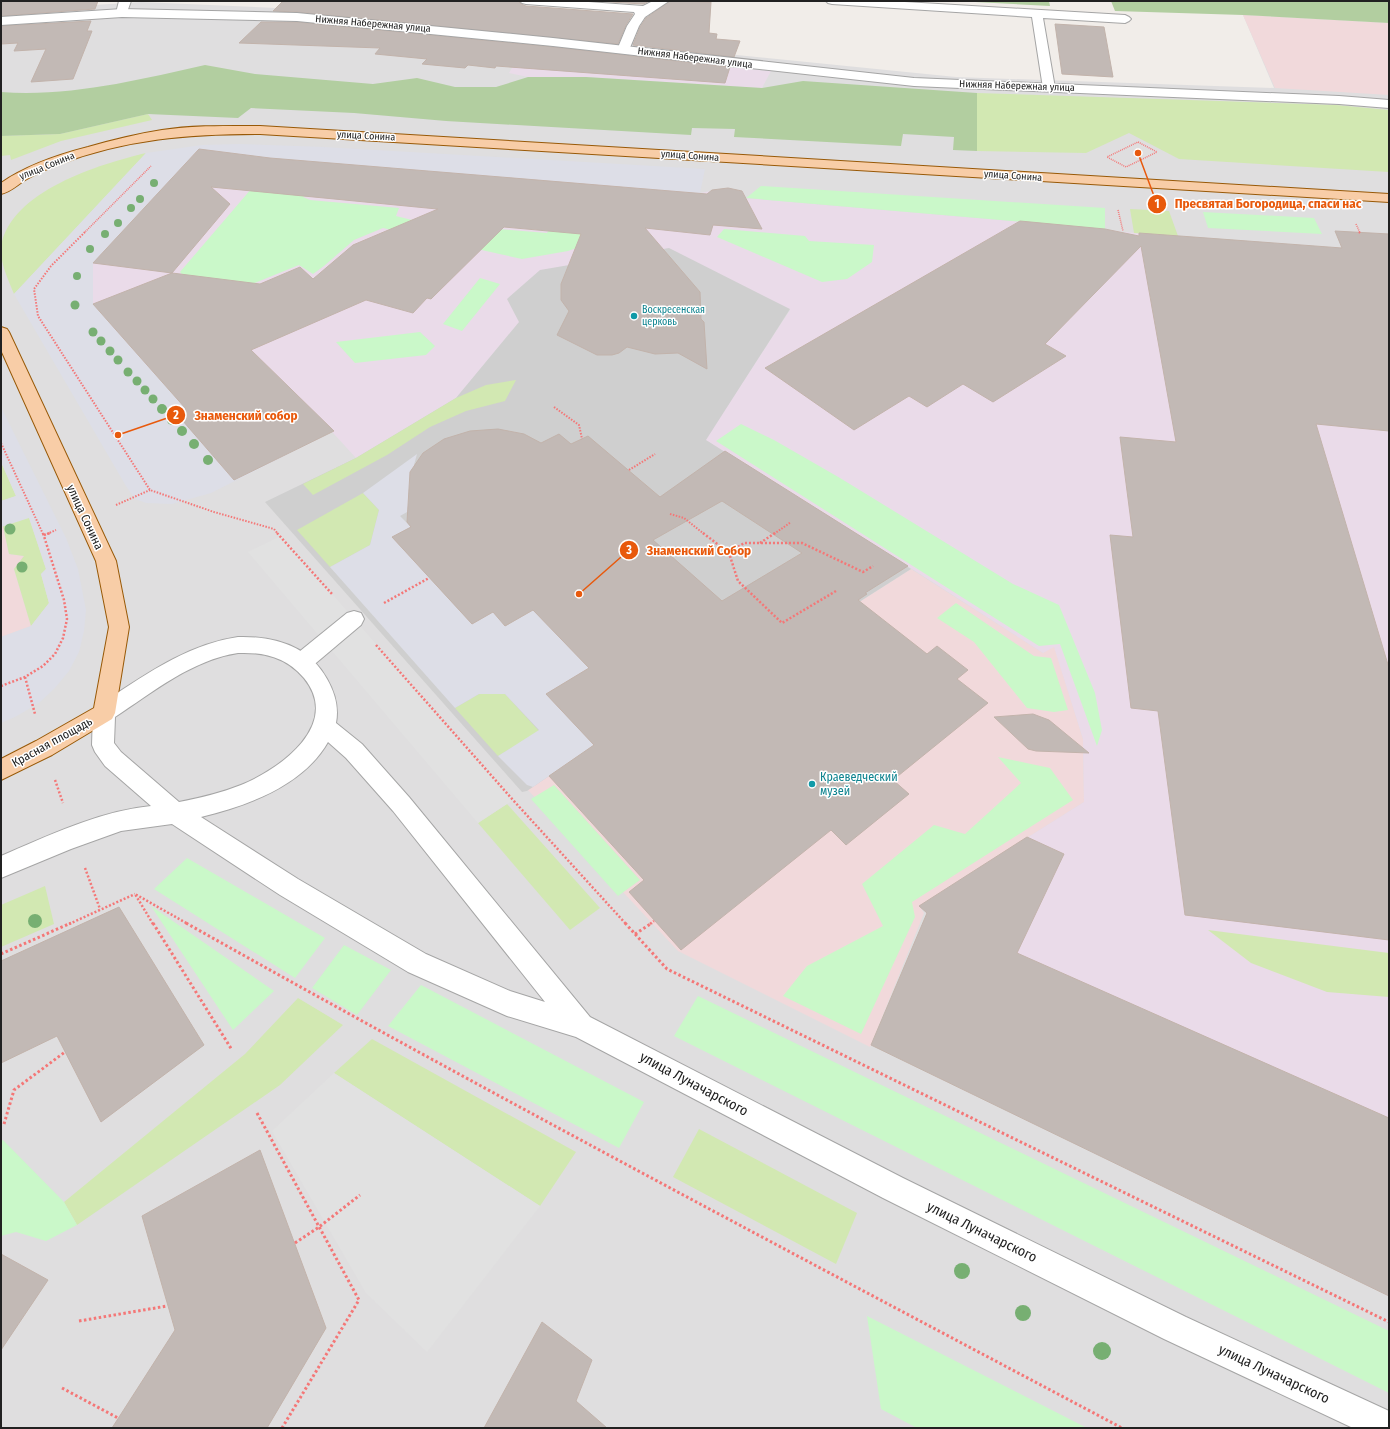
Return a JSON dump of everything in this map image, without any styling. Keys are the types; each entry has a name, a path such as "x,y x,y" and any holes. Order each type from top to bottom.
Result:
{"main road":[{"name":"улица Сонина","path":"1,190 14,180 36,169 69,156 121,142 162,134 197,131 260,130 1389,198"},
{"name":"улица Сонина","path":"3,339 106,562 119,627 104,713"},
{"name":"Красная площадь","path":"1,770 44,748 104,713"}],"street":[{"path":"526,1 639,9 640,14"},
{"path":"624,50 640,14 654,4 663,1"},
{"path":"832,1 1126,19"},
{"name":"Нижняя Набережная улица","path":"1,21 123,7 297,17 407,26 914,82 1339,100 1389,104"},
{"path":"1037,14 1049,88"},
{"path":"302,662 354,619"},
{"path":"1,866 74,837 128,819 175,813 228,800 265,785 288,769 310,750 324,726 327,708 325,698 314,674 302,662 276,648 245,644 218,648 194,657 181,664 104,713 103,745 110,754 175,813 289,887 417,963 507,1003 581,1026"},
{"path":"324,726 354,751 401,804 581,1026"},
{"name":"улица Луначарского","path":"581,1026 900,1192 1175,1328 1389,1428"}],"path":[{"path":"150,490 38,316 34,289 51,266 146,170 156,163"},
{"path":"1118,208 1123,231"},
{"path":"554,407 579,425 582,439"},
{"path":"1,443 44,535 64,600 67,620 63,638 55,654 43,666 25,677 1,686"},
{"path":"629,470 655,454"},
{"path":"670,514 684,518 729,553 738,581 782,623 836,591"},
{"path":"760,543 791,522"},
{"path":"729,553 744,543 802,543 863,572 873,566"},
{"path":"354,619 429,578"},
{"path":"25,677 44,748 100,909"},
{"path":"524,811 667,969 1389,1322"},
{"path":"1,954 135,894"},
{"path":"135,894 232,1050"},
{"path":"135,894 412,1049 633,1169 1122,1428"},
{"path":"635,934 654,921"},
{"path":"4,1124 14,1090 65,1052"},
{"path":"257,1113 359,1300 282,1428"},
{"path":"295,1242 319,1227 360,1195"},
{"path":"80,1321 168,1306"},
{"path":"62,1388 118,1418"}],"shaded area":[{"path":"141,2 276,8 591,30 717,53 956,77 1274,88 1243,15 1389,23 1389,1428 1,1428 1,11"},
{"path":"1243,15 1389,23 1389,95 1275,88"},
{"path":"523,49 771,71 762,88 586,77 528,77 509,73"},
{"path":"239,144 324,147 705,169 700,193 270,158 199,149 93,263 93,304 225,452 332,432 211,493 172,504 146,503 135,499 126,486 14,294 146,153 202,145"},
{"path":"199,149 270,158 700,193 728,188 742,191 746,198 1179,236 1219,415 1389,431 1389,1296 873,1045 927,913 919,906 1084,802 1083,739 1054,647 1043,653 867,540 705,440 790,310 520,322 456,398 356,458 313,411 225,452 93,304 93,263"},
{"path":"669,248 790,309 706,440 911,569 787,648 621,727 527,791 522,792 265,502 356,458 456,398 519,322 507,299 540,270"},
{"path":"1,407 66,538 78,569 86,610 84,631 79,652 69,671 55,688 39,703 15,717 1,723 1,637 31,626 49,603 41,574 46,569 29,518 1,527 1,501 16,496 1,462"},
{"path":"417,454 414,465 416,507 400,516 411,527 392,537 472,624 493,612 506,626 533,610 589,668 546,694 594,745 533,787 527,785 498,756 539,730 505,694 479,694 455,708 330,567 370,545 379,510 363,493"},
{"path":"3,526 9,554 24,556 14,569 31,626 1,637 1,527"},
{"path":"281,536 513,800 478,823 248,552"},
{"path":"911,569 1043,653 1054,646 1083,739 1084,802 919,906 924,913 870,1047 678,951 527,789 621,727 787,648"},
{"path":"334,1073 540,1206 427,1352 366,1293 272,1131"}],"green space":[{"path":"956,1 1049,1 1050,6"},
{"path":"1111,1 1389,1 1389,23 1243,15 1115,11"},
{"path":"205,65 255,74 373,84 417,78 455,87 496,87 528,77 586,77 762,88 803,81 977,93 977,151 953,150 954,137 903,134 901,146 734,137 735,129 692,128 691,135 446,121 354,113 251,108 238,118 148,114 60,134 1,136 1,92 27,93 78,90"},
{"path":"977,93 1336,105 1389,110 1389,172 1179,159 1129,133 1086,153 977,151"},
{"path":"148,114 152,120 61,141 11,160 10,155 1,156 1,136 60,134"},
{"path":"146,153 14,294 3,265 1,247 8,227 21,210 39,196 60,183 105,164"},
{"path":"761,186 1105,208 1105,229 746,198"},
{"path":"252,188 309,192 303,197 310,200 399,208 396,216 424,223 547,233 555,222 593,228 585,245 568,251 522,259 383,228 354,240 313,274 299,265 208,302 180,272"},
{"path":"1130,209 1169,211 1178,236 1134,233"},
{"path":"1203,212 1314,218 1322,234 1208,228"},
{"path":"724,229 805,236 809,241 874,245 872,262 847,279 822,282 717,237"},
{"path":"480,278 500,284 462,331 443,324"},
{"path":"420,332 435,346 426,355 355,363 336,342"},
{"path":"516,380 505,401 466,411 430,427 387,455 313,495 303,484 356,458 456,398 486,385"},
{"path":"741,424 774,440 840,478 1013,584 1059,605 1095,693 1102,730 1097,746 1060,644 1039,646 716,441"},
{"path":"1,462 16,496 1,501"},
{"path":"363,493 379,510 370,545 330,567 297,530"},
{"path":"29,517 46,569 41,574 49,603 31,626 14,569 24,556 9,554 3,526"},
{"path":"956,603 1034,656 1051,658 1068,710 1054,712 1027,708 974,642 937,618"},
{"path":"479,694 505,694 539,731 498,756 455,708"},
{"path":"998,757 1050,768 1073,800 912,902 915,917 861,1034 783,996 807,966 883,926 862,884 934,825 965,834 1021,783"},
{"path":"554,785 640,880 618,896 531,799"},
{"path":"507,804 600,908 570,930 478,823"},
{"path":"187,858 325,938 295,978 154,889"},
{"path":"45,886 54,924 1,947 1,905"},
{"path":"151,906 274,991 233,1030"},
{"path":"1208,930 1389,953 1389,997 1327,992 1251,963"},
{"path":"344,945 391,970 357,1015 312,988"},
{"path":"421,985 644,1102 619,1148 388,1026"},
{"path":"698,996 1389,1331 1389,1393 674,1036"},
{"path":"298,998 343,1025 280,1085 77,1225 64,1202 245,1054"},
{"path":"372,1039 576,1152 540,1206 334,1073"},
{"path":"699,1129 857,1213 836,1264 673,1177"},
{"path":"3,1140 64,1202 77,1225 46,1241 16,1232 1,1236 1,1141"},
{"path":"867,1316 1087,1428 917,1428 881,1409"}],"building":[{"path":"1,1 98,1 95,9 1,16"},
{"path":"283,1 518,1 526,6 633,14 626,25 618,44 297,12 273,11"},
{"path":"595,1 650,1 643,4"},
{"path":"670,1 711,2 709,33 717,34 716,39 740,41 734,57 633,45 640,27 646,18"},
{"path":"91,21 87,31 92,31 73,79 31,82 46,49 14,51 18,43 1,44 1,26"},
{"path":"261,22 297,22 553,47 730,67 725,83 496,66 495,68 468,65 465,68 422,64 427,59 375,54 380,48 239,43"},
{"path":"1055,24 1104,27 1113,77 1062,74"},
{"path":"199,149 270,158 707,194 712,190 728,188 742,191 762,229 713,225 710,235 645,228 700,292 701,319 704,322 707,369 678,353 655,354 627,347 619,353 612,355 597,355 557,335 569,311 561,300 561,284 581,234 504,227 431,299 427,298 413,313 366,300 251,350 334,431 234,480 176,413 186,409 93,304 172,273 93,263","holes":["211,187 438,209 353,245 313,279 300,267 260,284 172,273 230,204"]},
{"path":"1020,221 1105,229 1139,236 1139,233 1342,248 1335,231 1389,234 1389,431 1316,424 1389,668 1389,940 1185,915 1158,711 1131,708 1110,535 1133,537 1120,437 1176,442 1141,246 1045,344 1066,356 993,402 963,384 927,407 909,396 854,430 765,368"},
{"path":"498,429 524,434 541,443 559,434 571,444 588,436 660,497 725,451 908,566 865,593 867,594 858,600 927,654 937,646 968,670 957,679 988,703 893,780 909,794 846,845 831,830 681,950 629,892 644,880 549,776 594,745 546,694 589,668 533,610 505,626 493,612 472,624 392,537 411,527 407,522 410,472 423,453 444,439 470,431","holes":["722,501 802,553 722,601 653,540"]},
{"path":"1033,714 1049,720 1089,753 1036,751 1028,749 994,717"},
{"path":"1027,837 1064,854 1017,953 1389,1118 1389,1296 871,1045 927,913 919,906"},
{"path":"119,907 204,1045 101,1122 57,1036 1,1063 1,961"},
{"path":"260,1150 326,1328 267,1428 112,1428 175,1330 142,1216"},
{"path":"1,1254 48,1280 1,1350"},
{"path":"542,1322 592,1360 576,1401 607,1428 484,1428"}],"place":[{"name":"Пресвятая Богородица, спаси нас","path":"1138,153"},
{"name":"Воскресенская церковь","path":"634,316"},
{"name":"Знаменский собор","path":"118,435"},
{"name":"Знаменский Собор","path":"579,594"},
{"name":"Краеведческий музей","path":"812,784"}]}
